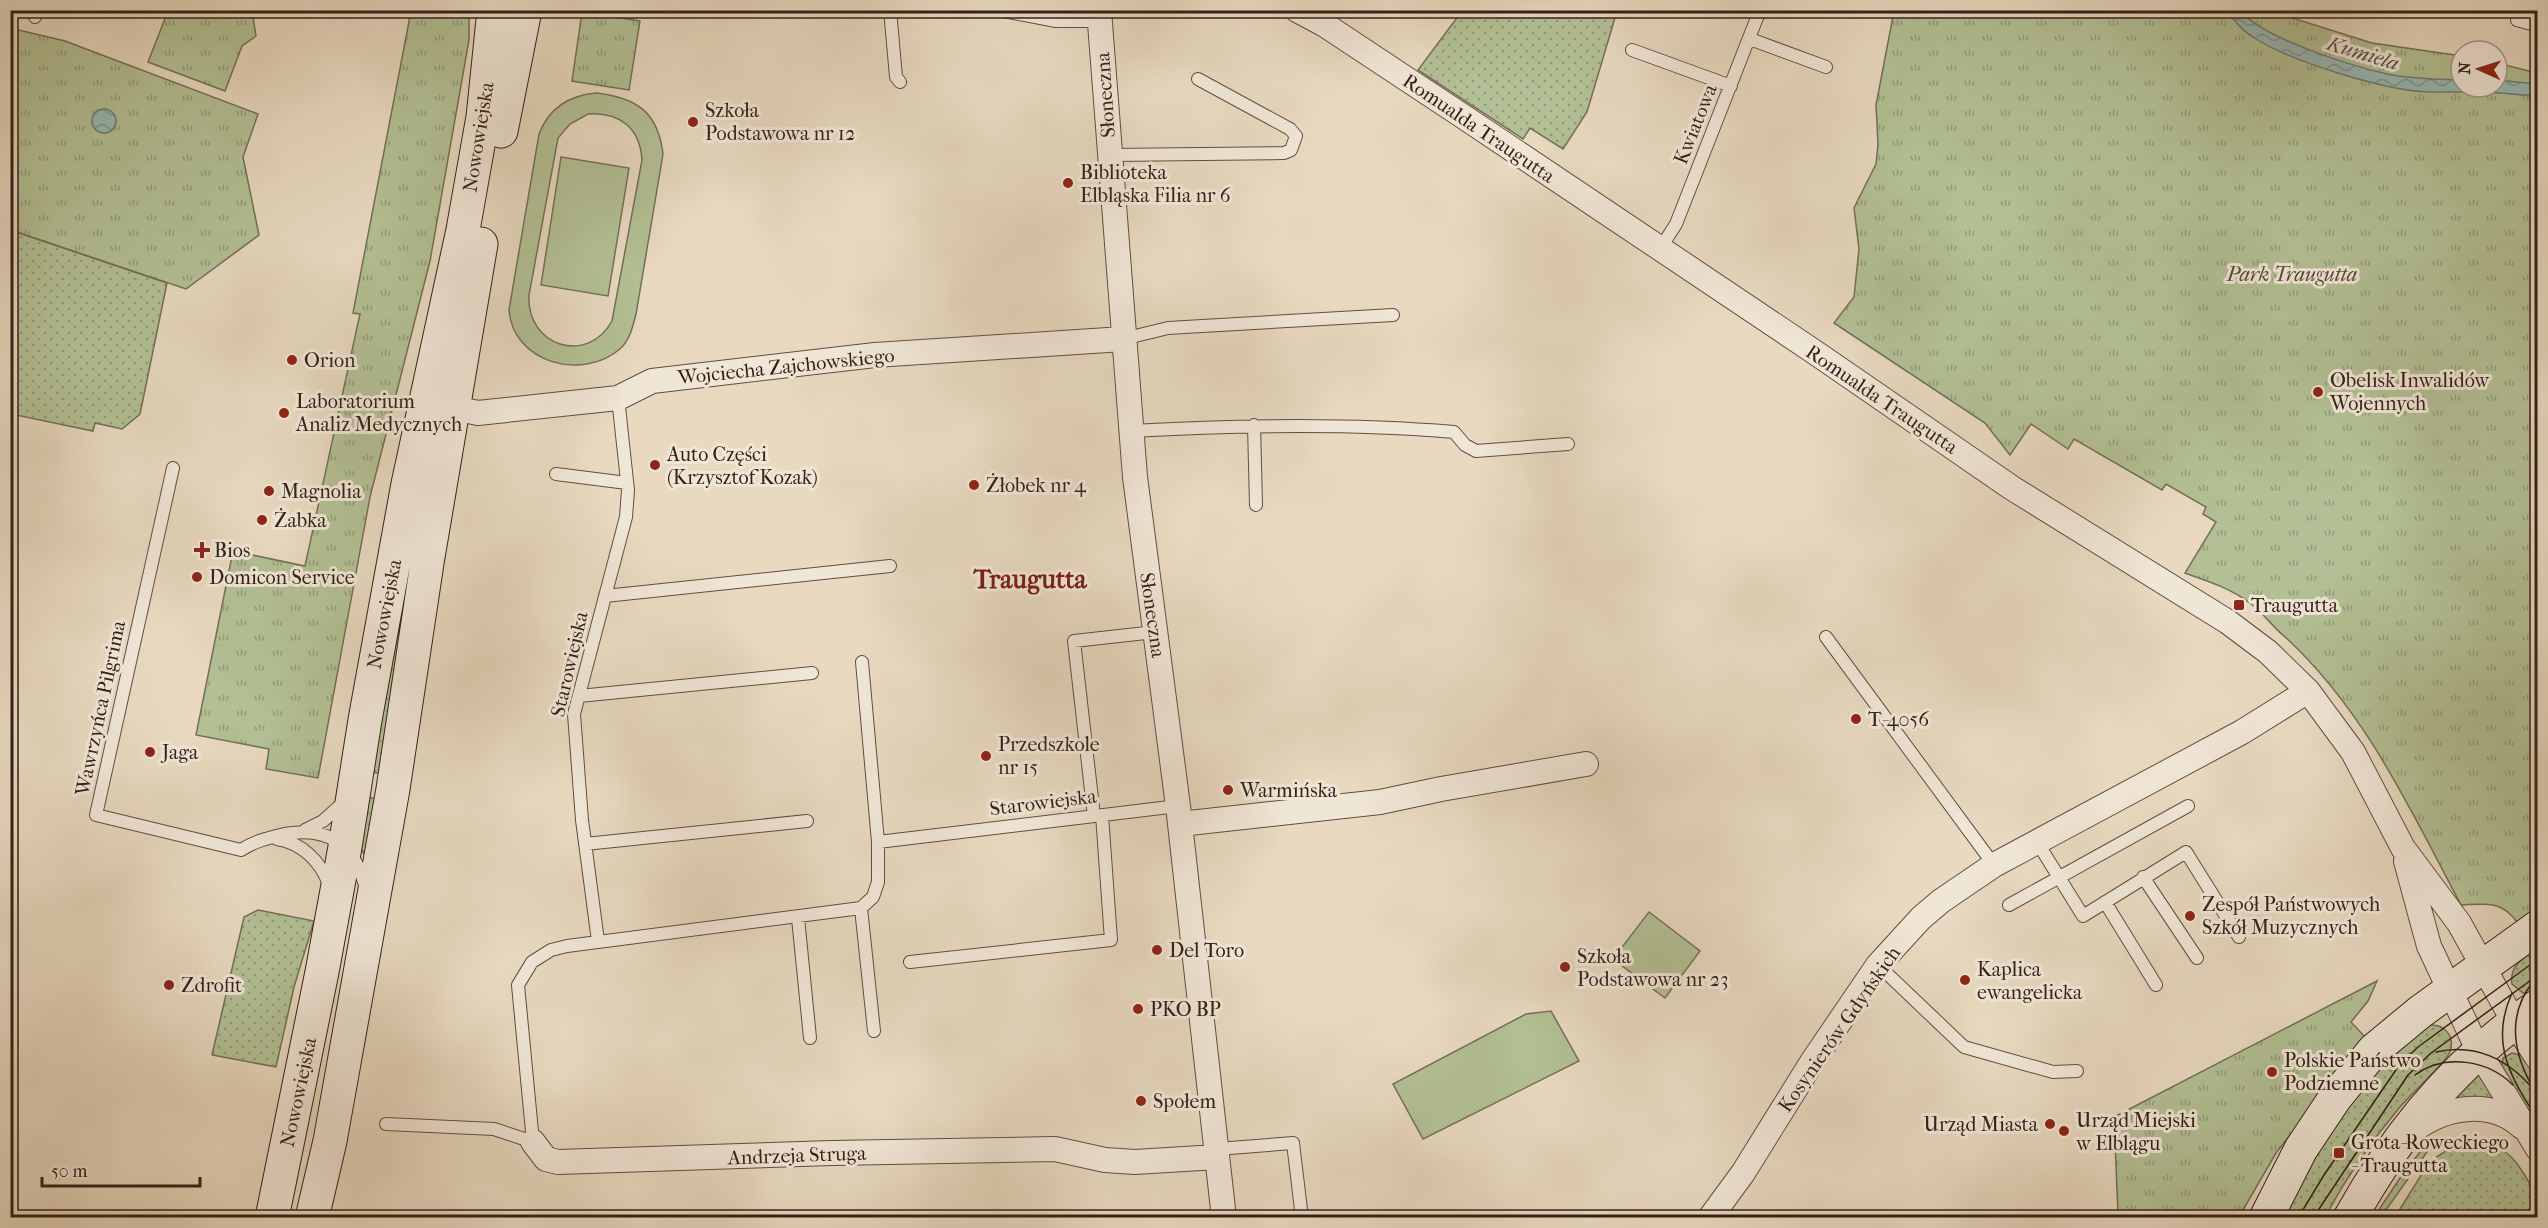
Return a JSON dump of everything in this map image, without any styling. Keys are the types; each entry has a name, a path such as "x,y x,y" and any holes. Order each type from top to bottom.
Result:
{"street":[{"name":"Nowowiejska","path":"272,1218 345,847 364,720 407,490 474,172 483,117 494,10"},
{"name":"Nowowiejska","path":"312,1218 330,1141 393,789 427,563 485,222 525,10"},
{"name":"Romualda Traugutta","path":"1298,10 1325,25 1660,249 2012,488 2228,622 2268,652 2308,691 2353,752 2403,848 2459,923 2483,966 2526,1014 2538,1059"},
{"name":"Słoneczna","path":"1099,16 1131,431 1179,815 1224,1218"},
{"name":"Wojciecha Zajchowskiego","path":"454,408 478,413 618,398 652,381 698,374 924,351 1123,339"},
{"name":"Kosynierów Gdyńskich","path":"1710,1218 1743,1173 1812,1062 1878,965 1921,918 1941,901 1994,865 2252,727 2308,691"},
{"path":"1179,815 1380,802 1586,764"},
{"name":"Romualda Traugutta","path":"2403,848 2430,945 2479,1052 2532,1140"},
{"path":"2266,1218 2301,1149 2335,1098 2382,1042 2450,989 2538,927"},
{"path":"2350,1218 2396,1145 2430,1102 2479,1052 2526,1014"},
{"path":"2396,1145 2436,1116 2472,1108 2498,1112 2512,1118 2532,1140"},
{"name":"Andrzeja Struga","path":"533,1142 546,1159 558,1162 832,1153 1055,1149 1105,1160 1135,1162 1217,1153"}],"lane":[{"path":"891,10 896,77 900,82"},
{"path":"998,10 1056,21 1099,16"},
{"name":"Kwiatowa","path":"1660,249 1676,224 1760,10"},
{"path":"2517,20 2538,26"},
{"path":"1750,39 1826,67"},
{"path":"1632,50 1731,86"},
{"path":"1110,155 1284,153 1291,150 1296,136 1290,129 1198,80"},
{"path":"1123,339 1168,328 1393,315"},
{"name":"Starowiejska","path":"598,941 585,844 574,714 626,517 627,483 618,398"},
{"path":"1131,431 1254,425 1410,428 1454,432 1465,445 1476,451 1568,444"},
{"path":"1254,425 1256,505"},
{"name":"Wawrzyńca Pilgrima","path":"173,468 96,815 241,850 254,841 312,828 347,799 355,783"},
{"path":"556,474 627,483"},
{"path":"605,596 890,566"},
{"path":"910,962 1111,940 1098,815 1074,642 1155,632"},
{"path":"1826,637 1994,865"},
{"path":"533,1142 518,985 531,962 551,950 598,941 798,918 861,908 873,897 878,882 878,842 862,662"},
{"path":"579,696 812,673"},
{"path":"2009,905 2188,806"},
{"name":"Starowiejska","path":"878,842 1098,815 1179,815"},
{"path":"585,844 807,821"},
{"name":"Wawrzyńca Pilgrima","path":"300,832 321,833 345,847 357,864 371,904"},
{"path":"270,837 289,841 314,858 324,872 334,902"},
{"path":"2037,842 2083,916 2186,852 2239,937"},
{"path":"2143,877 2198,958"},
{"path":"2105,902 2156,985"},
{"path":"861,908 874,1031"},
{"path":"798,918 810,1038"},
{"path":"1878,965 1964,1047 2054,1072 2077,1071"},
{"name":"Andrzeja Struga","path":"386,1124 494,1129 533,1142"},
{"path":"1217,1153 1293,1143 1302,1218"}],"green space":[{"path":"168,11 252,11 256,36 242,46 225,91 148,62"},
{"path":"411,11 469,11 469,40 430,261 370,497 318,778 266,769 269,749 196,735 233,551 305,566 360,314 353,313"},
{"path":"1462,11 1617,11 1587,112 1563,149 1530,128 1523,139 1418,70"},
{"name":"Park Traugutta","path":"1894,11 2278,11 2283,15 2372,43 2449,54 2449,99 2509,99 2509,66 2537,73 2537,908 2517,922 2499,907 2485,904 2461,905 2384,762 2339,696 2313,665 2260,611 2228,590 2185,573 2216,522 2203,514 2206,507 2166,484 2162,490 2074,439 2068,449 2031,424 2010,455 1985,423 1834,323 1854,297 1859,249 1854,208 1876,164 1878,144 1876,105"},
{"path":"582,12 640,21 629,90 572,81"},
{"path":"10,28 65,41 258,114 243,157 259,235 186,289 11,230"},
{"path":"587,94 611,95 634,103 643,110 656,127 663,154 636,314 629,336 621,348 605,358 588,364 570,365 552,362 536,354 523,343 513,328 509,310 539,134 548,117 562,104","holes":["588,114 619,119 626,124 637,139 642,160 612,321 601,335 588,343 574,346 560,344 547,338 537,327 531,313 529,295 558,138 570,124"]},
{"path":"561,157 629,168 608,296 541,285"},
{"path":"10,230 167,283 140,414 122,429 95,423 93,431 11,414"},
{"path":"415,550 383,774 370,772 410,551"},
{"path":"366,797 379,799 367,859 357,842"},
{"path":"258,910 314,921 294,987 276,1067 212,1055 244,917"},
{"path":"1649,912 1700,951 1665,998 1613,959"},
{"path":"2537,948 2537,992 2523,993 2512,984 2513,972 2523,959"},
{"path":"2377,981 2368,1001 2351,1022 2366,1038 2276,1153 2239,1217 2125,1218 2118,1214 2114,1117"},
{"path":"1551,1011 1579,1061 1423,1139 1393,1084 1526,1014"},
{"path":"2429,1025 2435,1025 2447,1032 2451,1041 2450,1052 2379,1133 2350,1174 2325,1217 2278,1218 2307,1161 2366,1078"},
{"path":"2512,1053 2526,1057 2537,1076 2537,1104 2524,1112 2501,1069 2503,1058"},
{"path":"2478,1075 2481,1075 2497,1101 2458,1102 2454,1097"},
{"path":"2428,1142 2430,1143 2427,1152 2381,1217 2374,1217 2402,1175"},
{"path":"2457,1144 2488,1145 2510,1156 2533,1190 2537,1204 2537,1217 2395,1217 2430,1161"}],"water":[{"path":"2227,11 2241,11 2252,21 2287,41 2331,58 2387,74 2449,79 2449,92 2413,91 2340,74 2269,46 2245,32"},
{"path":"2509,81 2537,84 2537,97 2509,94"},
{"path":"104,109 113,112 116,121 113,130 104,133 95,130 92,121 95,112"}],"tram line":[{"path":"2298,1218 2324,1175 2400,1064 2418,1047 2538,959"},
{"path":"2313,1218 2408,1075 2431,1053 2538,975"},
{"path":"2532,983 2518,1011 2516,1040 2523,1068 2538,1096"},
{"path":"2512,993 2505,1011 2503,1028 2506,1060 2519,1089 2538,1120"},
{"path":"2436,1052 2464,1050 2490,1056 2513,1069 2533,1089"},
{"path":"2415,1075 2439,1064 2466,1062 2491,1070 2503,1076 2513,1085"}],"place":[{"name":"Szkoła Podstawowa nr 12","path":"693,122"},
{"name":"Biblioteka Elbląska Filia nr 6","path":"1068,183"},
{"name":"Orion","path":"292,360"},
{"name":"Obelisk Inwalidów Wojennych","path":"2318,392"},
{"name":"Laboratorium Analiz Medycznych","path":"284,413"},
{"name":"Auto Części (Krzysztof Kozak)","path":"655,465"},
{"name":"Żłobek nr 4","path":"974,485"},
{"name":"Magnolia","path":"269,491"},
{"name":"Żabka","path":"262,520"},
{"name":"Bios","path":"202,550"},
{"name":"Domicon Service","path":"197,577"},
{"name":"Traugutta","path":"2239,605"},
{"name":"T-4056","path":"1856,719"},
{"name":"Jaga","path":"150,752"},
{"name":"Przedszkole nr 15","path":"986,756"},
{"name":"Warmińska","path":"1228,790"},
{"name":"Zespół Państwowych Szkół Muzycznych","path":"2190,916"},
{"name":"Del Toro","path":"1157,950"},
{"name":"Szkoła Podstawowa nr 23","path":"1565,967"},
{"name":"Kaplica ewangelicka","path":"1965,980"},
{"name":"Zdrofit","path":"169,985"},
{"name":"PKO BP","path":"1138,1009"},
{"name":"Polskie Państwo Podziemne","path":"2272,1072"},
{"name":"Społem","path":"1141,1101"},
{"name":"Urząd Miasta","path":"2050,1124"},
{"name":"Urząd Miejski w Elblągu","path":"2064,1131"},
{"name":"Grota-Roweckiego - Traugutta","path":"2339,1153"}],"district":[{"name":"Traugutta","path":"1030,579"}],"water label":[{"name":"Kumiela","path":"2363,53"}]}
